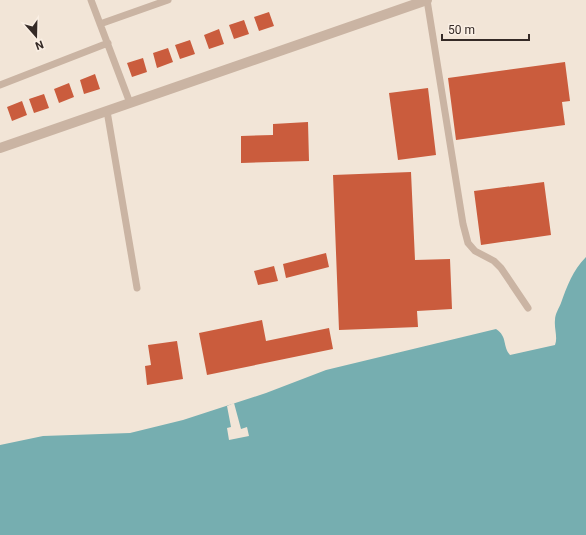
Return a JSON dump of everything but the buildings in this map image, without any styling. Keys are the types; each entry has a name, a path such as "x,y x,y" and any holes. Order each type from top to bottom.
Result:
{"street":[{"path":"0,148 427,0"}],"lane":[{"path":"91,0 130,103"},
{"path":"100,24 168,0"},
{"path":"427,0 462,224 468,243 475,251 494,261 501,268 528,308"},
{"path":"0,85 108,43"},
{"path":"107,111 137,288"}],"water":[{"path":"586,257 586,535 0,535 0,445 43,436 130,433 183,420 266,393 326,370 496,329 504,338 506,348 510,355 555,345 556,313 571,278 577,267"}],"pier":[{"path":"234,403 241,429 247,427 249,436 229,440 227,428 231,427 227,406"}]}
